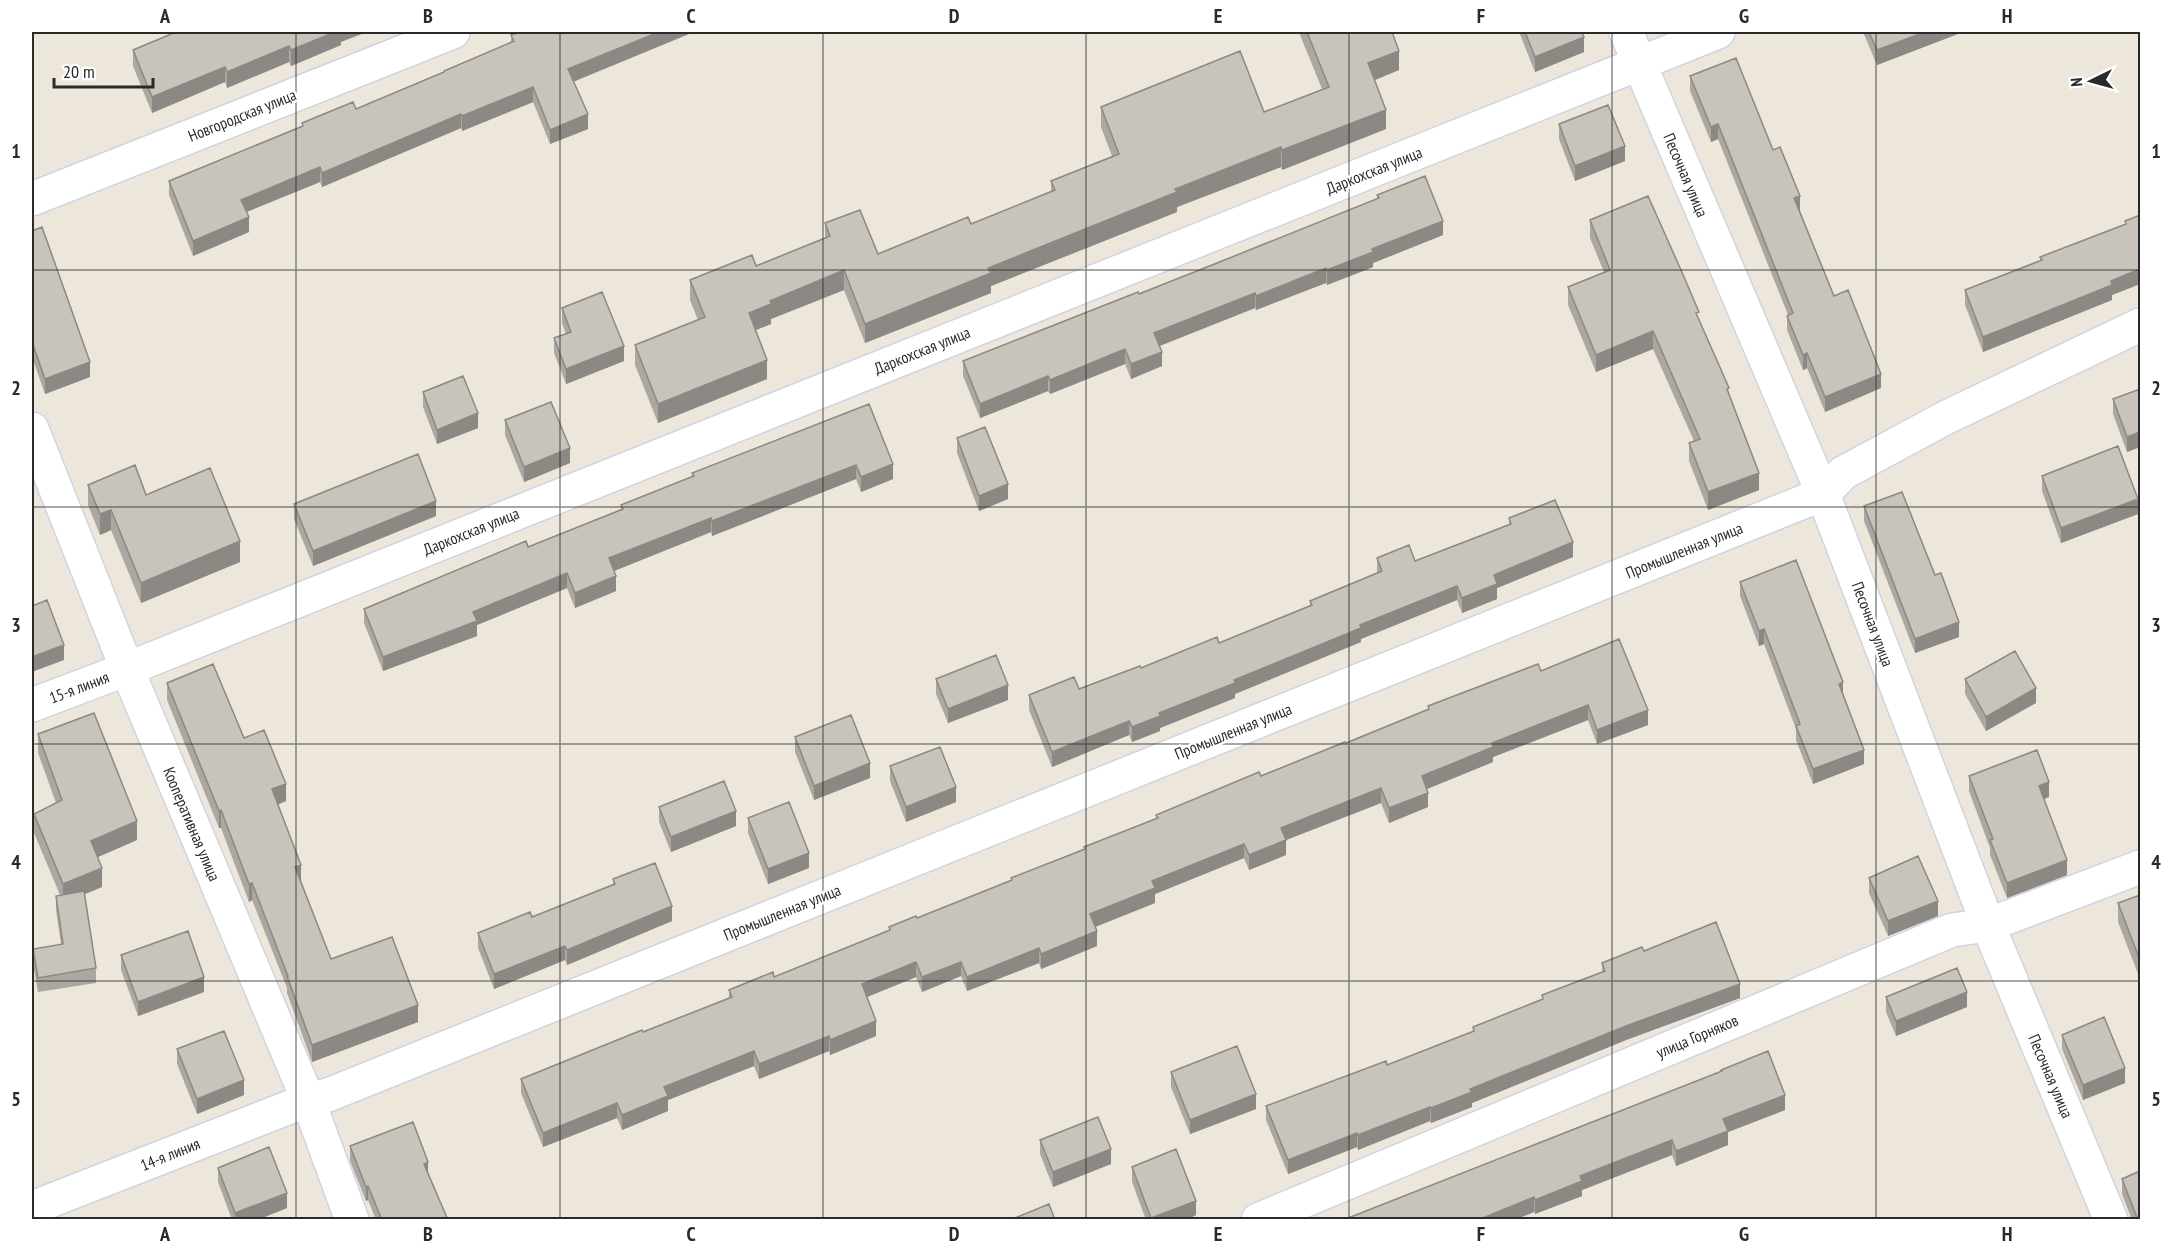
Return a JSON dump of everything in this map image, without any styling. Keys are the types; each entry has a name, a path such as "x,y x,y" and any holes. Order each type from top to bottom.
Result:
{"street":[{"name":"Новгородская улица","path":"32,199 453,32"},
{"name":"Песочная улица","path":"1626,32 1823,494 1988,925 2112,1220"},
{"name":"Даркохская улица","path":"127,669 1718,32"},
{"name":"Промышленная улица","path":"308,1100 328,1095 1823,494 1843,473 1945,418 2140,325"},
{"name":"Кооперативная улица","path":"32,429 127,669 308,1100 352,1220"},
{"name":"15-я линия","path":"32,705 127,669"},
{"name":"улица Горняков","path":"1258,1220 1952,930 1988,925 2140,867"},
{"name":"14-я линия","path":"32,1208 308,1100"}],"building":[{"path":"176,32 335,32 291,50 289,46 227,72 225,67 152,97 133,50"},
{"path":"521,32 659,32 568,69 588,114 550,130 533,87 462,116 461,114 322,173 320,167 241,200 249,217 193,241 169,181 303,126 302,123 353,102 356,109 444,72 514,41 511,35"},
{"path":"1307,32 1392,32 1399,51 1368,63 1386,110 1282,150 1281,147 1175,189 1177,192 988,268 991,273 865,324 844,270 770,301 771,304 749,313 767,360 658,404 635,345 705,317 690,280 752,255 756,266 830,236 825,223 860,210 878,254 968,217 971,224 1055,190 1051,181 1119,154 1101,107 1240,51 1264,112 1329,87"},
{"path":"1525,32 1582,32 1584,37 1535,57"},
{"path":"1869,32 1925,32 1877,50"},
{"path":"1736,58 1773,150 1780,147 1800,196 1794,198 1834,296 1848,290 1881,374 1825,397 1807,353 1803,355 1787,316 1793,313 1718,124 1711,127 1690,76"},
{"path":"1608,105 1625,146 1575,166 1559,124"},
{"path":"1425,176 1443,221 1372,249 1373,252 1327,270 1326,268 1256,296 1255,293 1154,333 1162,352 1131,364 1125,349 1050,380 1048,376 980,404 963,361 1217,263 1379,198 1377,195"},
{"path":"1648,196 1699,312 1696,313 1729,388 1727,389 1759,473 1708,492 1689,443 1700,439 1653,331 1596,355 1568,287 1610,270 1590,220"},
{"path":"2140,215 2140,269 2111,281 2112,285 1983,337 1965,290 2042,260 2040,257 2126,224 2125,221"},
{"path":"42,227 90,362 45,379 32,342 32,231"},
{"path":"602,292 624,346 566,369 554,338 571,332 562,308"},
{"path":"463,376 478,413 437,430 423,392"},
{"path":"2140,389 2140,432 2127,437 2113,399"},
{"path":"551,402 570,448 524,467 505,420"},
{"path":"869,404 893,464 861,477 856,465 712,521 711,518 609,558 616,576 575,593 567,573 473,612 477,621 383,657 364,609 526,541 528,547 623,509 621,505 694,476 692,473"},
{"path":"985,427 1008,484 979,496 957,438"},
{"path":"2118,446 2138,499 2061,528 2042,476"},
{"path":"418,454 436,501 313,551 294,504"},
{"path":"135,465 146,495 210,468 240,541 141,583 111,510 100,514 88,485"},
{"path":"1902,492 1935,575 1941,573 1959,622 1915,639 1864,506"},
{"path":"1555,500 1573,542 1494,575 1497,584 1462,598 1457,586 1234,680 1235,683 1159,713 1160,716 1132,727 1129,721 1052,752 1029,695 1074,677 1079,689 1140,666 1141,668 1217,637 1219,643 1312,605 1310,601 1382,571 1377,558 1409,545 1415,561 1511,524 1509,518"},
{"path":"1796,560 1843,682 1839,684 1864,750 1813,769 1796,726 1800,724 1764,629 1759,631 1740,582"},
{"path":"47,600 64,645 32,657 32,606"},
{"path":"1619,639 1648,710 1597,730 1588,705 1492,743 1493,747 1422,776 1428,793 1389,808 1381,788 1281,828 1286,840 1249,855 1244,844 1152,881 1155,888 1090,914 1097,931 1041,954 1039,948 967,977 961,962 922,977 916,962 862,984 876,1021 830,1040 829,1036 759,1064 754,1051 664,1087 668,1096 622,1115 617,1103 543,1133 521,1079 642,1030 643,1032 732,997 729,990 773,972 774,977 890,930 889,927 1012,880 1011,878 1158,818 1156,815 1259,772 1261,776 1429,709 1428,706 1538,664 1541,671"},
{"path":"2015,651 2036,688 1986,717 1965,679"},
{"path":"996,655 1008,685 948,709 936,679"},
{"path":"213,664 244,738 264,730 286,784 272,789 301,865 295,867 331,959 392,937 418,1005 312,1045 252,883 249,884 221,810 219,811 167,683"},
{"path":"94,713 137,821 91,841 102,868 63,884 34,814 62,800 38,734"},
{"path":"851,715 870,763 814,786 795,737"},
{"path":"940,747 956,787 906,807 890,766"},
{"path":"2037,750 2049,782 2039,786 2067,860 2007,883 1969,776"},
{"path":"724,781 736,811 671,837 659,807"},
{"path":"789,802 809,853 768,869 748,818"},
{"path":"1918,856 1938,901 1888,921 1869,878"},
{"path":"655,863 672,906 567,950 565,946 494,974 478,933 530,912 532,917 615,884 613,879"},
{"path":"84,891 96,968 38,978 33,949 63,944 56,896"},
{"path":"2140,895 2140,960 2118,903"},
{"path":"1716,922 1740,984 1626,1026 1470,1089 1472,1092 1431,1108 1288,1160 1266,1106 1386,1061 1387,1065 1474,1031 1473,1027 1543,999 1542,995 1605,971 1602,963 1642,947 1644,951"},
{"path":"188,931 204,977 138,1002 121,955"},
{"path":"1957,968 1967,992 1896,1021 1886,997"},
{"path":"2104,1017 2125,1068 2083,1085 2062,1035"},
{"path":"224,1031 244,1080 197,1099 177,1049"},
{"path":"1237,1046 1256,1094 1190,1120 1171,1072"},
{"path":"1768,1051 1785,1095 1723,1119 1728,1131 1676,1151 1672,1140 1580,1176 1582,1181 1535,1200 1534,1197 1478,1220 1343,1220 1722,1071"},
{"path":"1098,1117 1111,1149 1053,1172 1040,1140"},
{"path":"413,1122 428,1162 424,1164 448,1220 382,1220 350,1146"},
{"path":"269,1147 287,1193 235,1213 218,1168"},
{"path":"1176,1149 1196,1201 1151,1218 1132,1167"},
{"path":"2140,1171 2140,1220 2138,1220 2122,1179"},
{"path":"1049,1204 1055,1220 1010,1220"}]}
